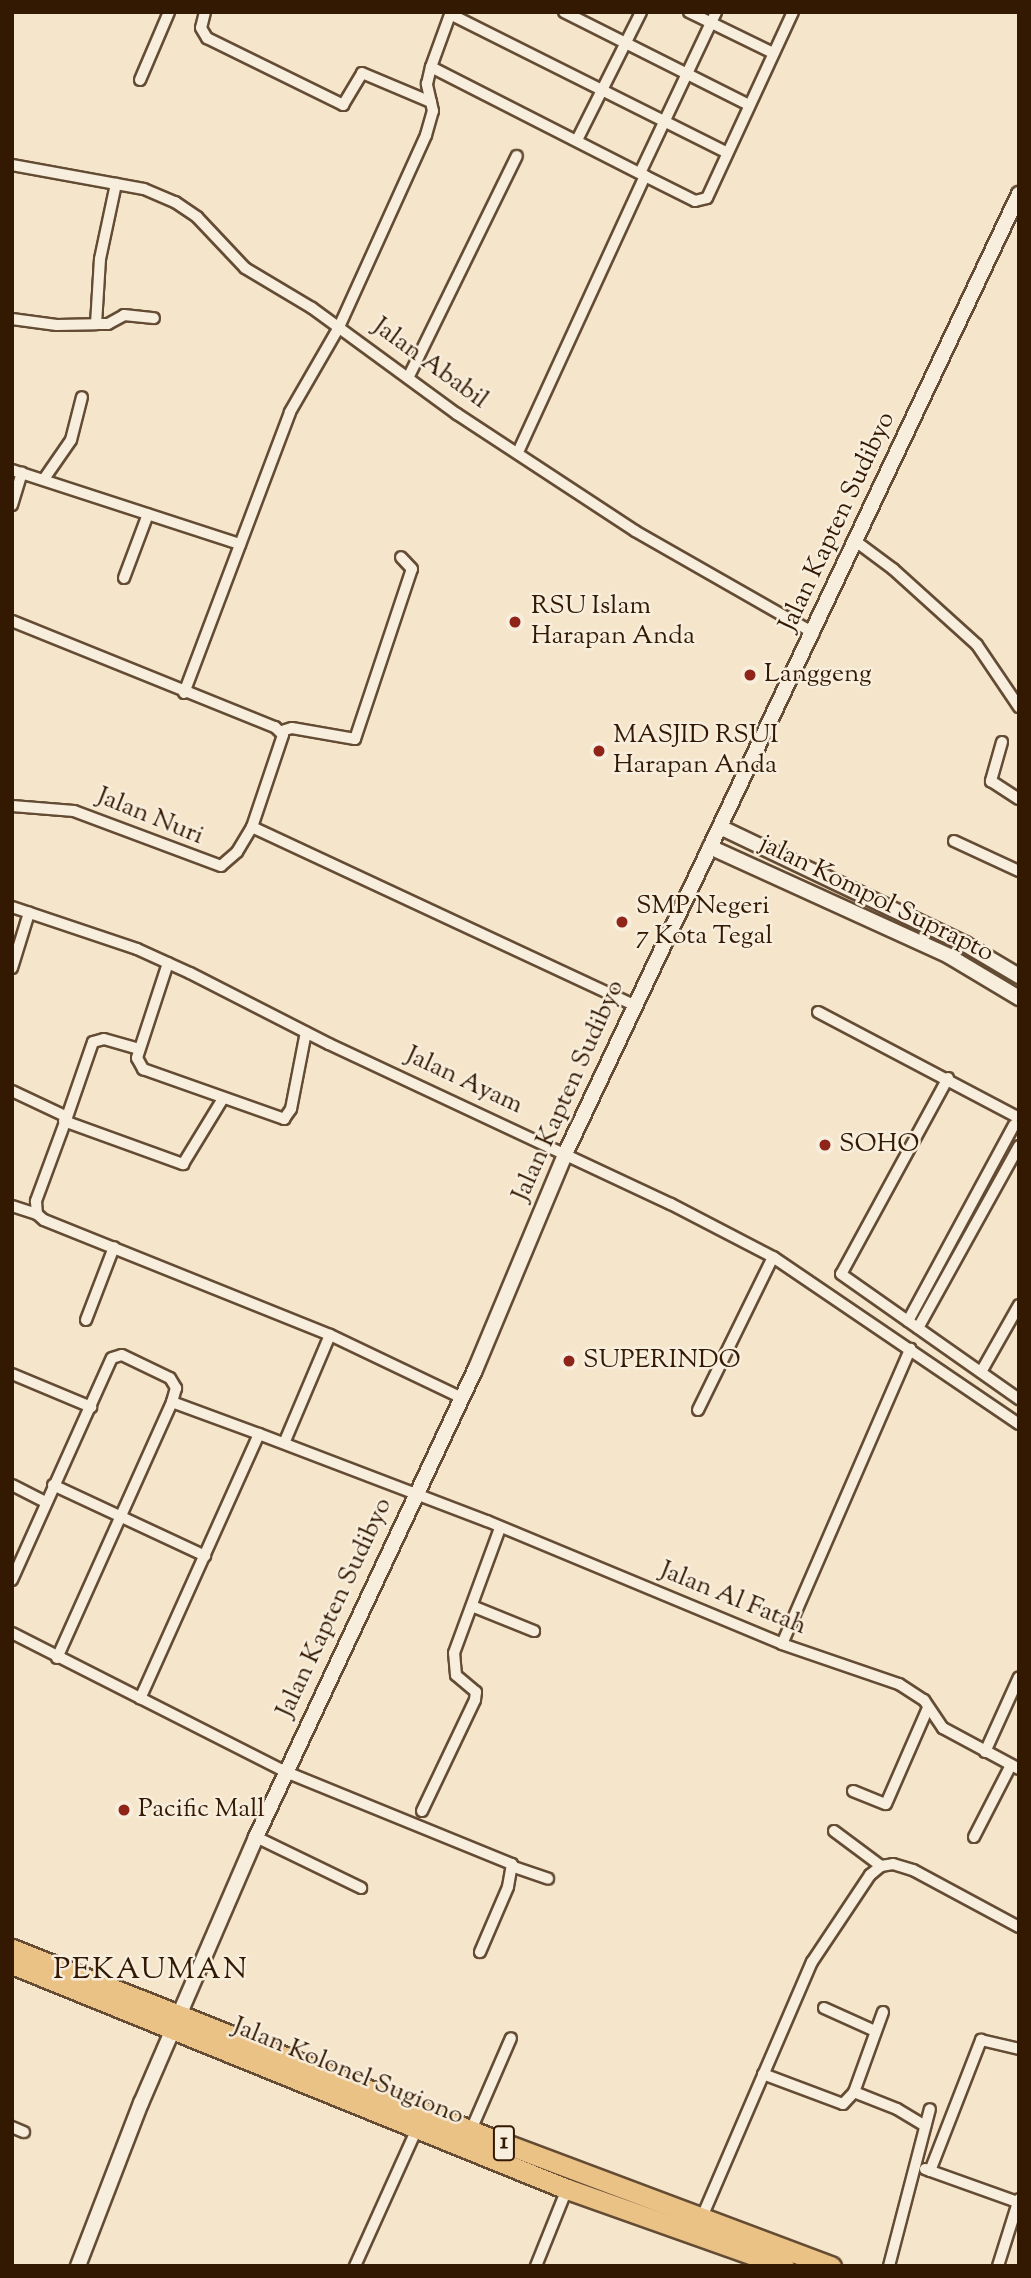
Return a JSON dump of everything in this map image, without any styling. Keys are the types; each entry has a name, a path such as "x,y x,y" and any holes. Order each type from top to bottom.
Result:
{"highway":[{"name":"1","path":"12,1949 175,2023"},
{"name":"Jalan Kolonel Sugiono","path":"12,1964 471,2130 831,2266"},
{"name":"Jalan Kolonel Sugiono","path":"175,2023 417,2129 568,2189 784,2266"}],"main road":[{"name":"Jalan Kapten Sudibyo","path":"78,2266 175,2023 256,1837 414,1495 462,1398 566,1153 634,1005 814,633 854,540 1019,194"},
{"name":"jalan Kompol Suprapto","path":"720,827 965,944 1019,976"},
{"name":"jalan Kompol Suprapto","path":"710,847 949,957 1019,998"},
{"path":"857,914 865,898"}],"street":[{"path":"141,80 169,12"},
{"path":"205,12 201,28 206,38 343,105 362,73 431,102"},
{"path":"564,12 749,105"},
{"path":"577,140 641,12"},
{"path":"689,12 773,53"},
{"path":"518,452 716,12"},
{"path":"431,67 643,175 702,201 711,194 727,153 793,12"},
{"path":"184,692 290,412 339,327 426,135 433,111 427,84 451,13 727,153"},
{"path":"409,376 517,156"},
{"name":"Jalan Ababil","path":"12,165 154,192 186,209 245,268 339,327 409,376 443,404 635,530 814,633"},
{"path":"96,324 100,259 116,184"},
{"path":"12,319 57,325 108,324 124,315 154,318"},
{"path":"44,479 71,440 82,397"},
{"path":"12,505 17,472 240,544"},
{"path":"124,578 148,514"},
{"path":"854,540 977,645 1019,707"},
{"path":"12,621 282,731 292,728 355,739 412,569 401,557"},
{"name":"Jalan Nuri","path":"12,806 74,811 211,865 229,861 252,827 282,731"},
{"path":"1002,742 991,781 1019,799"},
{"path":"252,827 634,1005"},
{"path":"954,841 1019,871"},
{"name":"Jalan Ayam","path":"12,908 168,963 566,1153 774,1257 1019,1424"},
{"path":"12,968 29,913"},
{"path":"168,963 139,1049 138,1064 143,1069 277,1118 288,1116 306,1031"},
{"path":"818,1012 948,1078 1016,1121 908,1321"},
{"path":"37,1214 36,1201 93,1042 104,1039 139,1049"},
{"path":"948,1078 841,1274 1019,1399"},
{"path":"12,1091 65,1119 183,1164 222,1100"},
{"path":"918,1328 1019,1146"},
{"path":"996,1157 1009,1164"},
{"path":"974,1197 987,1204"},
{"path":"12,1206 330,1335 462,1398"},
{"path":"86,1320 114,1247"},
{"path":"948,1247 959,1254"},
{"path":"698,1410 774,1257"},
{"path":"922,1294 934,1300"},
{"path":"981,1372 1019,1305"},
{"path":"285,1441 330,1335"},
{"path":"782,1643 910,1349"},
{"path":"12,1580 107,1366 117,1356 170,1378 176,1388 172,1402 57,1658"},
{"path":"12,1374 91,1407"},
{"name":"Jalan Al Fatah","path":"172,1402 285,1441 782,1643 899,1684 924,1700 943,1728 987,1748 1015,1767"},
{"path":"140,1699 259,1434"},
{"path":"12,1485 46,1502"},
{"path":"53,1486 205,1556"},
{"path":"422,1811 475,1700 476,1692 456,1675 453,1665 500,1528"},
{"path":"472,1606 534,1631"},
{"path":"12,1633 286,1772 548,1879"},
{"path":"987,1748 1019,1677"},
{"path":"853,1791 886,1804 928,1709"},
{"path":"974,1837 1015,1767"},
{"path":"834,1831 881,1866 914,1870 1019,1927"},
{"path":"256,1837 361,1888"},
{"path":"702,2217 812,1962 881,1866"},
{"path":"480,1952 514,1867"},
{"path":"824,2008 876,2031"},
{"path":"764,2074 843,2104 854,2092 883,2012"},
{"path":"471,2130 511,2038"},
{"path":"930,2171 981,2040 1019,2049"},
{"path":"854,2092 897,2109 925,2126"},
{"path":"889,2266 918,2166 930,2109"},
{"path":"12,2127 24,2132"},
{"path":"355,2266 417,2129"},
{"path":"918,2166 1018,2201 998,2266"},
{"path":"536,2266 568,2189"}],"place":[{"name":"RSU Islam Harapan Anda","path":"515,622"},
{"name":"Langgeng","path":"750,675"},
{"name":"MASJID RSUI Harapan Anda","path":"599,751"},
{"name":"SMP Negeri 7 Kota Tegal","path":"622,922"},
{"name":"SOHO","path":"825,1145"},
{"name":"SUPERINDO","path":"569,1361"},
{"name":"Pacific Mall","path":"124,1810"}],"district":[{"name":"PEKAUMAN","path":"151,1971"}]}
